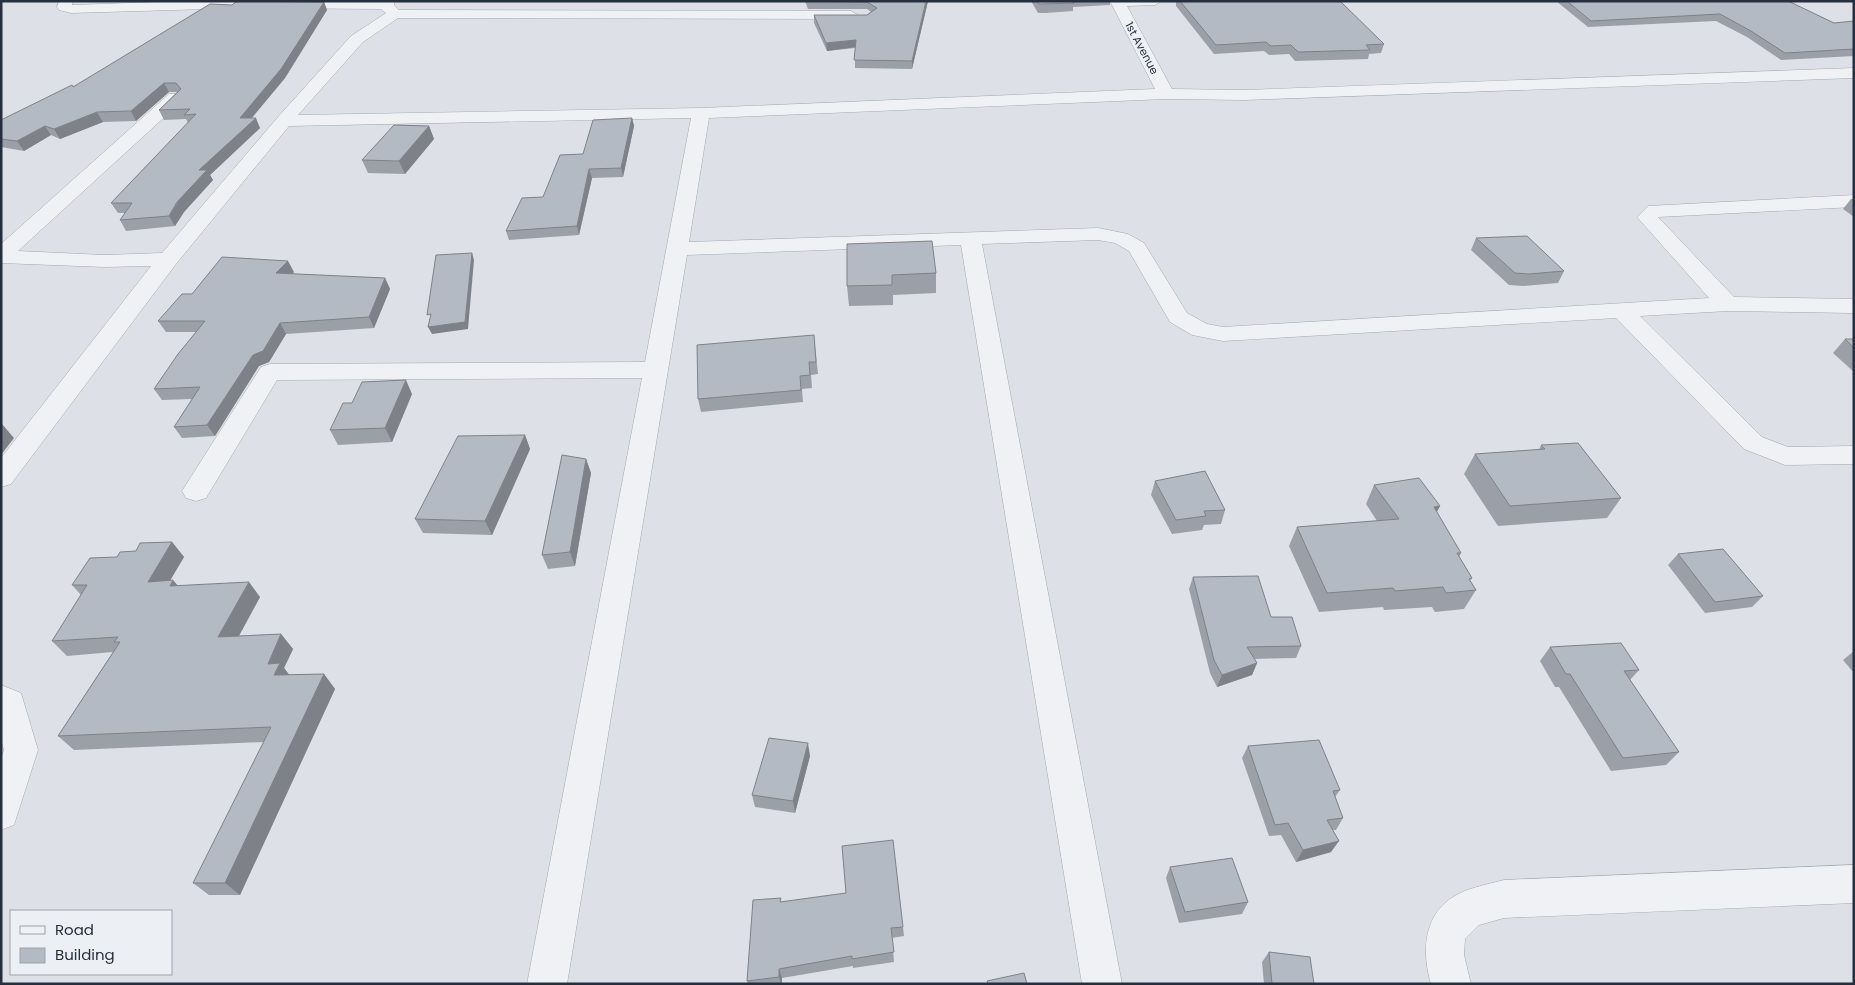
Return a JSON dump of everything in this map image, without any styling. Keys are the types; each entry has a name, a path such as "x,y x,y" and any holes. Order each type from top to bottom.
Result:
{"street":[{"path":"66,1 64,7 71,9 242,4 390,7 771,8 867,16"},
{"path":"1118,2 1155,1"},
{"name":"1st Avenue","path":"1118,2 1166,94"},
{"path":"1,477 168,259 284,121 357,39 390,7"},
{"path":"284,121 701,113 1166,94 1255,94 1854,74"},
{"path":"1,256 175,98"},
{"path":"547,984 701,113"},
{"path":"1728,304 1706,283 1647,216 1655,210 1854,201"},
{"path":"677,249 1098,234 1121,238 1137,247 1178,317 1200,330 1223,334 1728,304 1854,306"},
{"path":"970,238 1102,984"},
{"path":"1,256 104,261 168,259"},
{"path":"1622,311 1753,443 1785,456 1854,455"},
{"path":"196,491 270,372 656,370"},
{"path":"1,699 9,703 21,750 1,812"},
{"path":"1451,984 1444,965 1446,933 1464,913 1504,899 1854,884"}],"building":[{"path":"237,1 324,2 281,69 240,118 256,118 199,170 207,170 177,202 169,216 120,220 132,203 111,203 196,114 184,115 190,109 159,110 181,89 176,83 164,83 131,111 97,112 54,129 45,126 17,141 1,139 1,120 72,85 73,87 210,4 232,5"},
{"path":"808,1 926,1 912,61 854,60 856,40 826,43 814,15 867,15 877,8 867,2"},
{"path":"1037,1 1073,1 1074,3 1039,4"},
{"path":"1180,1 1340,1 1384,44 1366,45 1370,50 1298,52 1291,45 1271,46 1266,42 1216,45"},
{"path":"1567,1 1788,1 1834,23 1854,21 1854,49 1785,53 1720,14 1591,21"},
{"path":"632,118 621,168 589,169 577,226 506,231 522,198 543,197 560,155 583,154 593,120"},
{"path":"394,125 429,126 399,161 362,160"},
{"path":"1527,236 1564,271 1529,274 1515,273 1476,238"},
{"path":"932,241 936,273 892,275 892,285 847,286 847,244"},
{"path":"472,253 465,322 428,327 431,314 427,315 436,255"},
{"path":"222,257 288,261 276,273 385,278 369,317 280,323 263,351 253,355 207,425 174,427 200,387 154,389 178,354 205,321 158,321 182,294 192,294"},
{"path":"814,335 816,362 809,362 810,375 800,376 801,390 698,399 697,345"},
{"path":"1845,339 1854,339 1854,348"},
{"path":"406,380 385,428 330,430 343,403 352,403 362,382"},
{"path":"525,435 485,521 415,519 458,436"},
{"path":"1578,443 1621,498 1510,506 1475,454 1545,449 1541,445"},
{"path":"562,455 586,459 570,552 542,555"},
{"path":"1205,471 1225,510 1204,511 1206,516 1176,520 1155,481"},
{"path":"1419,478 1440,506 1434,507 1461,553 1457,553 1472,578 1469,579 1476,590 1446,593 1443,587 1395,591 1393,588 1327,593 1297,527 1399,519 1374,485"},
{"path":"172,542 148,582 173,580 170,586 249,582 218,637 281,634 268,664 280,663 274,675 324,674 225,883 193,883 271,727 58,736 120,642 114,642 118,637 52,641 87,585 72,585 90,558 117,557 120,552 136,551 140,543"},
{"path":"1723,549 1763,596 1715,602 1678,554"},
{"path":"1258,576 1271,617 1292,617 1301,646 1247,647 1257,663 1222,675 1214,660 1193,577"},
{"path":"1621,643 1639,670 1624,671 1679,752 1623,758 1570,674 1566,674 1550,647"},
{"path":"769,738 808,743 793,801 752,795"},
{"path":"1319,740 1340,790 1333,791 1343,818 1327,820 1339,841 1303,850 1288,823 1275,825 1248,746"},
{"path":"893,840 903,927 891,928 894,952 852,959 852,956 779,969 779,977 747,981 753,900 781,898 780,902 846,893 842,846"},
{"path":"1232,858 1248,902 1185,912 1170,867"},
{"path":"1269,952 1310,957 1314,984 1272,984"},
{"path":"1024,973 1027,984 988,984 987,981"}]}
